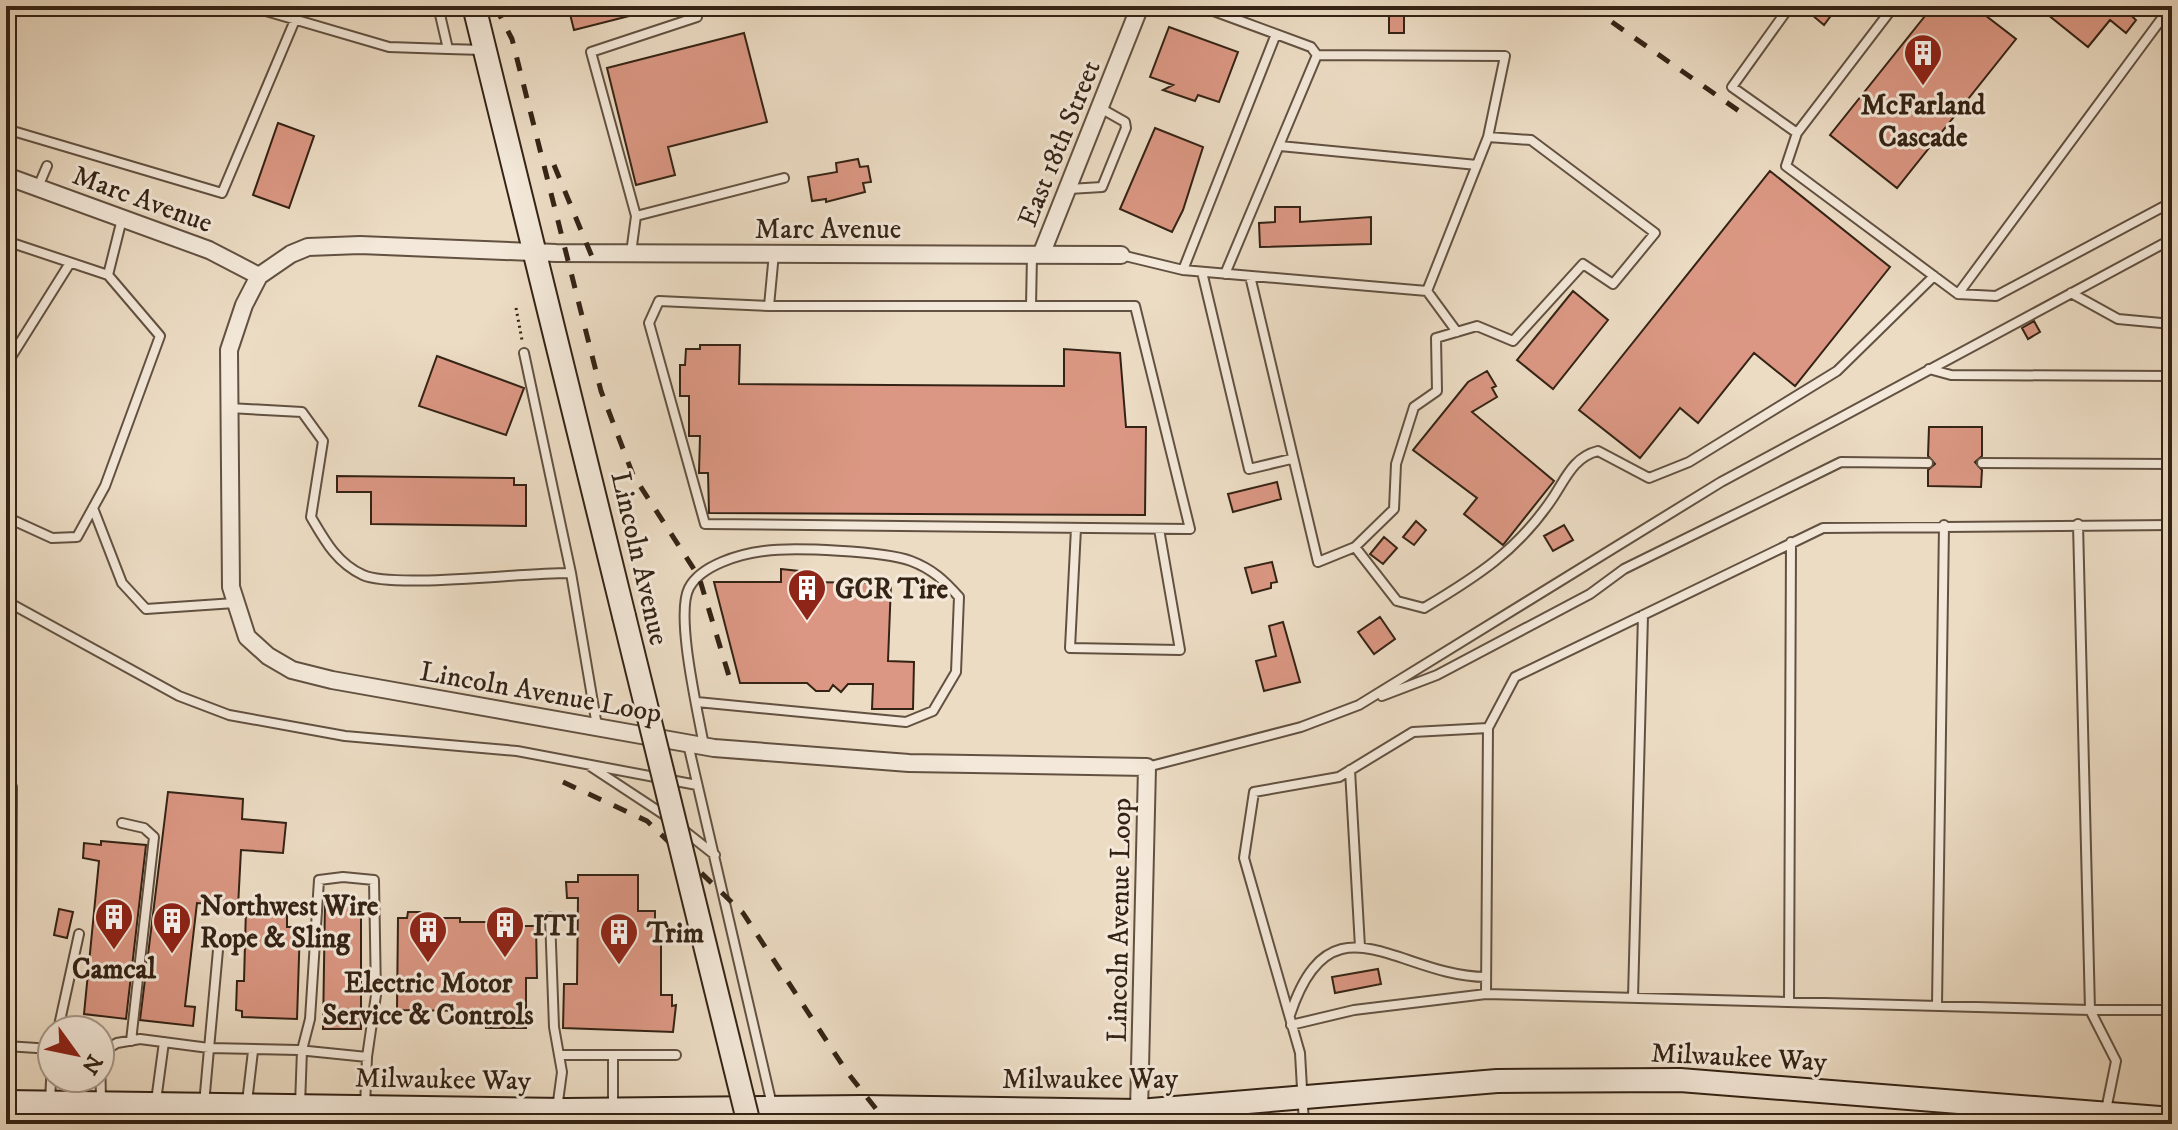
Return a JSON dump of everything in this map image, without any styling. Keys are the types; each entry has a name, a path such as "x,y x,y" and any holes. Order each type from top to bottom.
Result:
{"street":[{"name":"Lincoln Avenue","path":"474,6 749,1124"},
{"name":"East 18th Street","path":"1036,255 1069,189 1140,6"},
{"name":"Marc Avenue","path":"6,176 209,250 259,276"},
{"path":"259,276 272,265 308,247 360,245 533,252"},
{"name":"Marc Avenue","path":"533,252 1121,255"},
{"name":"Lincoln Avenue Loop","path":"259,276 244,305 229,350 231,587 247,637 268,656 292,670 332,680 696,745 909,763 1147,767 1139,1111"},
{"name":"Milwaukee Way","path":"8,1102 557,1110 1139,1111 1497,1081 1680,1080 2172,1119"}],"lane":[{"path":"249,6 389,47 484,50"},
{"path":"438,6 448,49"},
{"path":"631,253 636,216 591,52 697,17 694,6"},
{"path":"1200,6 1311,47 1317,55"},
{"path":"1790,6 1732,87 1797,133"},
{"path":"1894,6 1797,133 1786,166 1958,294 1996,296 2172,202"},
{"path":"1958,294 2171,6"},
{"path":"6,129 222,193 295,20"},
{"path":"1183,270 1276,34"},
{"path":"1317,55 1505,56 1488,137 1427,291"},
{"path":"1225,274 1317,55"},
{"path":"1069,189 1102,187 1126,128 1125,122 1102,109"},
{"path":"1250,276 1291,459 1318,562 1355,547 1394,509 1396,464 1414,407 1437,391 1436,338 1477,326 1513,341 1583,264 1613,284 1655,233 1531,140 1488,137"},
{"path":"1280,146 1477,165"},
{"path":"38,187 47,166"},
{"path":"636,216 784,178"},
{"path":"108,275 122,218"},
{"path":"1359,705 1708,489 2172,239"},
{"path":"6,241 108,275 160,336 105,486 77,537 52,538 6,517"},
{"path":"769,306 774,253"},
{"path":"1031,306 1036,255"},
{"path":"1121,255 1183,270 1427,291 1457,332"},
{"path":"6,365 70,263"},
{"path":"1202,272 1249,469 1291,459"},
{"path":"1355,547 1397,601 1424,608 1495,565 1533,524 1572,466 1588,453 1598,451 1649,478 1689,462 1837,371 1934,276"},
{"path":"2071,293 2118,319 2172,324"},
{"path":"659,301 769,306 1031,306 1135,306 1190,529 705,524 649,323 659,301"},
{"path":"524,353 571,573 597,727"},
{"path":"1929,369 1951,375 2172,376"},
{"path":"229,408 302,412 323,441 311,517 335,556 365,576 408,580 571,573"},
{"path":"1147,767 1301,727 1437,675 1590,594 1624,569 1841,462 1928,463"},
{"path":"1982,463 2172,464"},
{"path":"93,508 122,583 146,609 235,603"},
{"path":"2078,524 2090,1010 2116,1061 2105,1115"},
{"path":"1937,1005 1944,525"},
{"path":"1486,994 1488,728 1515,677 1823,528 2172,525"},
{"path":"1076,528 1070,648 1180,650 1159,529"},
{"path":"1789,1002 1791,542"},
{"path":"697,702 906,722 933,711 956,672 959,597 938,574 907,559 854,553 764,551 709,567 689,587 683,616 697,702 697,785 781,1110"},
{"path":"6,601 179,696 229,715 345,736 517,751 697,785"},
{"path":"1633,998 1643,615"},
{"path":"1304,1124 1300,1053 1244,858 1254,792 1339,777 1413,732 1488,728"},
{"path":"586,763 652,804 715,855"},
{"path":"1350,770 1360,947"},
{"path":"6,773 12,787 8,1102"},
{"path":"122,823 144,828 154,837 131,1041"},
{"path":"300,1106 302,1050 310,1019 319,880 358,878 374,880 376,995 367,1057 365,1107"},
{"path":"550,917 554,1027 561,1055 557,1110"},
{"path":"62,1014 79,934"},
{"path":"204,1105 219,939"},
{"path":"1290,1021 1299,988 1316,960 1343,947 1360,947 1446,972 1486,977"},
{"path":"1290,1021 1486,994 2172,1010"},
{"path":"155,1104 164,1042"},
{"path":"116,1044 164,1042 209,1048 302,1050 367,1057"},
{"path":"9,1047 36,1048"},
{"path":"246,1106 253,1051"},
{"path":"561,1055 676,1055"},
{"path":"613,1056 613,1110"},
{"path":"50,1094 50,1102"},
{"path":"101,1094 101,1103"}],"path":[{"path":"516,308 524,353"}],"building":[{"path":"568,6 649,6 649,11 574,30"},
{"path":"1820,6 1838,6 1824,25 1812,15"},
{"name":"McFarland Cascade","path":"1933,6 1992,6 1985,15 2016,39 1897,188 1830,135"},
{"path":"2037,6 2121,6 2136,20 2126,33 2110,20 2088,47"},
{"path":"1389,14 1404,15 1404,33 1389,33"},
{"path":"1169,27 1238,52 1219,102 1198,95 1195,101 1163,90 1173,85 1150,77"},
{"path":"744,33 767,122 668,147 675,175 636,185 607,68"},
{"path":"278,123 314,136 289,208 253,195"},
{"path":"1155,128 1203,147 1183,210 1172,232 1120,209"},
{"path":"858,159 860,167 868,166 871,182 863,183 865,192 826,202 826,199 812,201 808,177 837,172 836,163"},
{"path":"1770,171 1890,267 1795,386 1754,353 1698,423 1680,408 1640,458 1579,410"},
{"path":"1275,207 1300,207 1300,222 1371,217 1371,244 1260,247 1259,223 1275,222"},
{"path":"1573,291 1608,320 1553,389 1517,360"},
{"path":"2034,321 2040,332 2028,339 2022,328"},
{"path":"700,345 740,345 739,384 1064,386 1064,349 1120,353 1126,427 1146,427 1145,515 709,513 708,473 699,473 700,436 689,436 689,396 680,396 680,365 685,365 686,349 700,349"},
{"path":"437,356 524,388 506,435 419,406"},
{"path":"1487,371 1496,386 1492,388 1497,397 1472,412 1554,481 1503,545 1464,514 1477,498 1413,450 1468,382"},
{"path":"1929,427 1982,427 1982,456 1975,462 1982,470 1981,487 1928,486 1928,470 1935,464 1928,456"},
{"path":"337,476 514,478 514,485 526,485 526,526 371,524 371,492 337,492"},
{"path":"1277,482 1281,499 1233,512 1228,494"},
{"path":"1416,521 1426,530 1414,545 1403,537"},
{"path":"1564,525 1573,540 1553,551 1544,536"},
{"path":"1384,537 1397,548 1383,564 1370,554"},
{"path":"1272,562 1277,582 1271,583 1271,588 1252,593 1245,568"},
{"name":"GCR Tire","path":"781,569 799,571 799,582 891,583 888,661 914,662 913,709 872,709 873,684 848,684 841,692 833,685 829,691 816,691 807,683 740,683 714,582 781,582"},
{"path":"1380,617 1395,639 1374,654 1358,632"},
{"path":"1283,622 1300,682 1264,691 1256,661 1276,656 1269,626"},
{"name":"Northwest Wire Rope & Sling","path":"168,792 243,799 242,819 286,823 283,853 241,850 238,907 197,903 185,1006 195,1007 193,1026 140,1020"},
{"name":"Camcal","path":"101,841 146,845 126,1019 116,1018 116,1014 84,1014 99,861 83,858 84,843 101,845"},
{"name":"Trim","path":"578,875 638,875 638,911 655,911 655,937 661,937 661,995 672,995 672,1006 676,1005 673,1032 563,1028 564,984 577,984 578,898 567,898 566,882 578,882"},
{"path":"325,902 361,902 361,1029 323,1029"},
{"path":"246,908 287,909 287,927 300,927 297,1019 242,1017 242,1011 236,1010 237,981 244,981"},
{"path":"59,909 73,912 67,938 54,935"},
{"path":"408,912 429,912 429,918 460,918 460,922 521,922 521,926 536,926 537,978 526,978 526,1028 486,1028 486,1013 472,1011 397,1010 398,918 407,918"},
{"path":"1378,969 1381,984 1335,993 1332,977"}],"railway":[{"path":"495,6 512,39 601,391 633,475 699,577 732,686"},
{"path":"1589,6 1749,118"},
{"path":"554,165 595,264"},
{"path":"563,782 647,821 743,913 847,1072 888,1124"}],"place":[{"name":"McFarland Cascade","path":"1923,87"},
{"name":"GCR Tire","path":"807,622"},
{"name":"Camcal","path":"114,951"},
{"name":"Northwest Wire Rope & Sling","path":"172,955"},
{"name":"ITI","path":"505,959"},
{"name":"Electric Motor Service & Controls","path":"428,964"},
{"name":"Trim","path":"619,966"}]}
